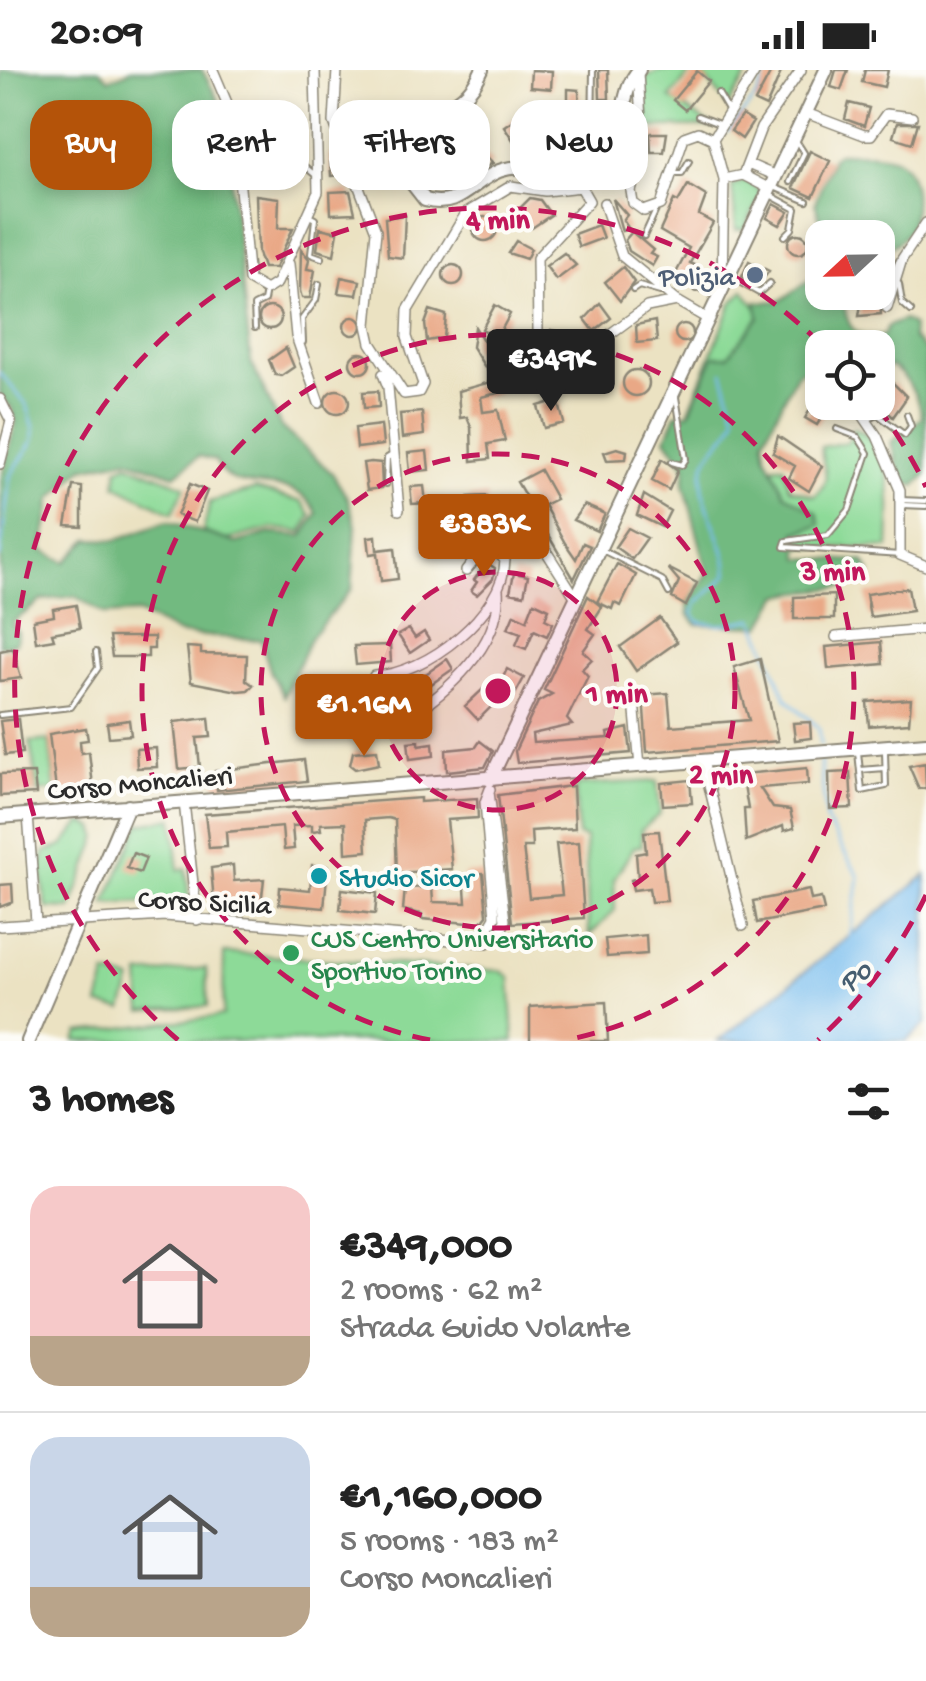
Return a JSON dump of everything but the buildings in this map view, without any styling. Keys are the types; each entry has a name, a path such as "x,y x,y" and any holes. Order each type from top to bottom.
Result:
{"street":[{"path":"213,70 233,117 249,280 266,290 277,283 310,216 318,174 315,70"},
{"path":"337,70 334,122 376,231 366,310 373,346 400,391 419,392 422,377 406,327 411,302 466,213 517,185 545,191 581,187 589,201 536,258 538,331 530,367 536,380 550,378 647,307 676,302"},
{"path":"482,70 466,98 422,121 406,138 406,178 425,200 450,203 510,169"},
{"path":"626,100 629,84 638,70"},
{"path":"638,70 640,100"},
{"path":"721,290 724,179 713,139 756,70"},
{"path":"744,175 760,128 801,70"},
{"path":"490,786 826,70"},
{"path":"806,113 864,135 871,134 886,114 912,117"},
{"path":"632,190 641,210 657,208 665,198 684,136 698,132 713,139"},
{"path":"748,164 772,186"},
{"path":"724,179 744,175 772,186"},
{"path":"604,203 622,256 676,302 708,320"},
{"path":"895,277 926,223"},
{"path":"289,262 298,343 319,404"},
{"path":"373,346 371,354 387,382 399,510"},
{"path":"0,399 11,421 0,464"},
{"path":"866,420 894,474 900,504 900,555 926,566"},
{"path":"466,571 485,547 496,514 512,509 532,529 576,598"},
{"path":"403,721 463,674 474,660 498,604 506,562 485,547"},
{"path":"374,676 411,669 442,651 464,632 498,590"},
{"path":"836,637 926,629"},
{"path":"634,702 640,766"},
{"name":"Corso Moncalieri","path":"0,817 184,802 490,786 640,766 926,742"},
{"path":"703,761 742,926"},
{"name":"Corso Sicilia","path":"0,926 80,919 197,920 468,941 479,945 494,940 506,920 490,786"},
{"path":"184,802 197,920"},
{"path":"28,1041 128,806"},
{"path":"28,815 36,922"}],"lane":[{"path":"593,100 594,70"},
{"path":"718,93 728,112"},
{"path":"698,116 719,124"},
{"path":"790,182 805,149 793,140"},
{"path":"671,173 679,174 689,161"},
{"path":"309,170 318,174"},
{"path":"772,186 807,201"},
{"path":"772,186 796,209 792,229 784,236"},
{"path":"644,236 657,208"},
{"path":"310,216 315,219 312,254 322,258"},
{"path":"900,264 899,294 912,312"},
{"path":"728,275 759,293 770,283"},
{"path":"298,343 304,342 302,319 316,300 319,284"},
{"path":"633,290 652,288 676,302"},
{"path":"696,289 721,290"},
{"path":"256,328 254,306 264,302 266,290"},
{"path":"672,462 682,465 686,460 674,392"},
{"path":"869,424 871,416 878,414 905,436 911,426 907,416"},
{"path":"837,430 858,437 868,453 854,498 828,535 786,541 784,547 900,555"},
{"path":"386,484 387,458 394,454"},
{"path":"900,504 926,504"},
{"path":"485,547 480,544 487,518"},
{"path":"600,549 662,580 669,594"},
{"path":"0,716 71,708 98,668 96,652"},
{"path":"858,748 862,792 878,791 886,786 885,746"},
{"path":"860,770 885,768"}],"green space":[{"path":"0,70 99,70 109,79 132,70 202,70 218,100 172,100 172,190 232,190 251,362 281,427 332,473 348,499 356,526 352,589 311,637 284,696 271,673 261,640 179,634 138,613 106,615 75,596 42,600 12,623 18,633 16,643 0,646 1,479 16,422 13,410 0,393","holes":["199,456 215,460 236,481 294,491 307,499 317,513 303,536 270,533 236,543 167,521 116,540 89,539 66,562 42,550 52,498 83,468 127,459 175,475"]},
{"path":"661,70 693,70 670,98 713,127 648,127 644,77"},
{"path":"699,70 751,70 728,106"},
{"path":"838,153 874,154 895,158 905,166 911,179 914,210 903,238 895,244 895,220 820,220 815,203 832,158"},
{"path":"746,180 762,193 745,229 736,230 732,186"},
{"path":"805,283 805,310 845,310 854,330 805,330 805,368 796,374 764,440 766,455 785,494 817,512 820,525 796,532 800,558 863,561 871,573 840,587 779,596 762,626 696,624 689,615 688,604 708,573 684,484 686,467 666,438 676,414 689,413 714,356 728,356 759,317 756,302 780,301"},
{"path":"744,290 762,316 703,417 689,410 732,303"},
{"path":"904,320 913,326 912,338 926,351 926,475 915,486 902,481 891,442 922,418 921,411 907,381 896,370 895,330 886,330"},
{"path":"853,428 868,436 884,463 890,498 889,548 777,547 774,466 784,466 790,488 815,496 826,478 821,447 848,442"},
{"path":"128,464 185,486 173,513 116,485 118,468"},
{"path":"256,489 302,502 311,515 302,532 273,528 227,540 203,532 210,502"},
{"path":"49,740 55,790 38,792 30,742"},
{"path":"657,781 660,814 641,830 642,846 634,847 614,879 615,910 589,936 585,838 578,836 575,785"},
{"path":"173,818 179,870 186,868 189,900 105,904 140,824"},
{"path":"82,822 95,828 98,837 71,909 47,908 41,868 45,852 63,846"},
{"path":"224,953 501,971 510,977 514,1041 76,1041 79,1033 223,1016"},
{"path":"206,968 208,1006 142,1012 140,975"},
{"path":"106,975 132,980 123,1010 99,1005"}],"water":[{"name":"Po","path":"926,875 926,1024 906,1041 718,1041"}],"waterway":[{"path":"727,132 757,96 767,70"},
{"path":"723,372 736,417 708,458 702,477 727,575 697,603 692,613 699,622 720,625 754,619 786,698 819,728 821,745"},
{"path":"0,373 27,405 34,428 34,440 10,476 0,557"},
{"name":"Po","path":"820,758 826,821 859,877 850,938"}],"place":[{"name":"Polizia","path":"755,275"},
{"name":"Studio Sicor","path":"319,876"},
{"name":"CUS Centro Universitario Sportivo Torino","path":"291,953"}]}
